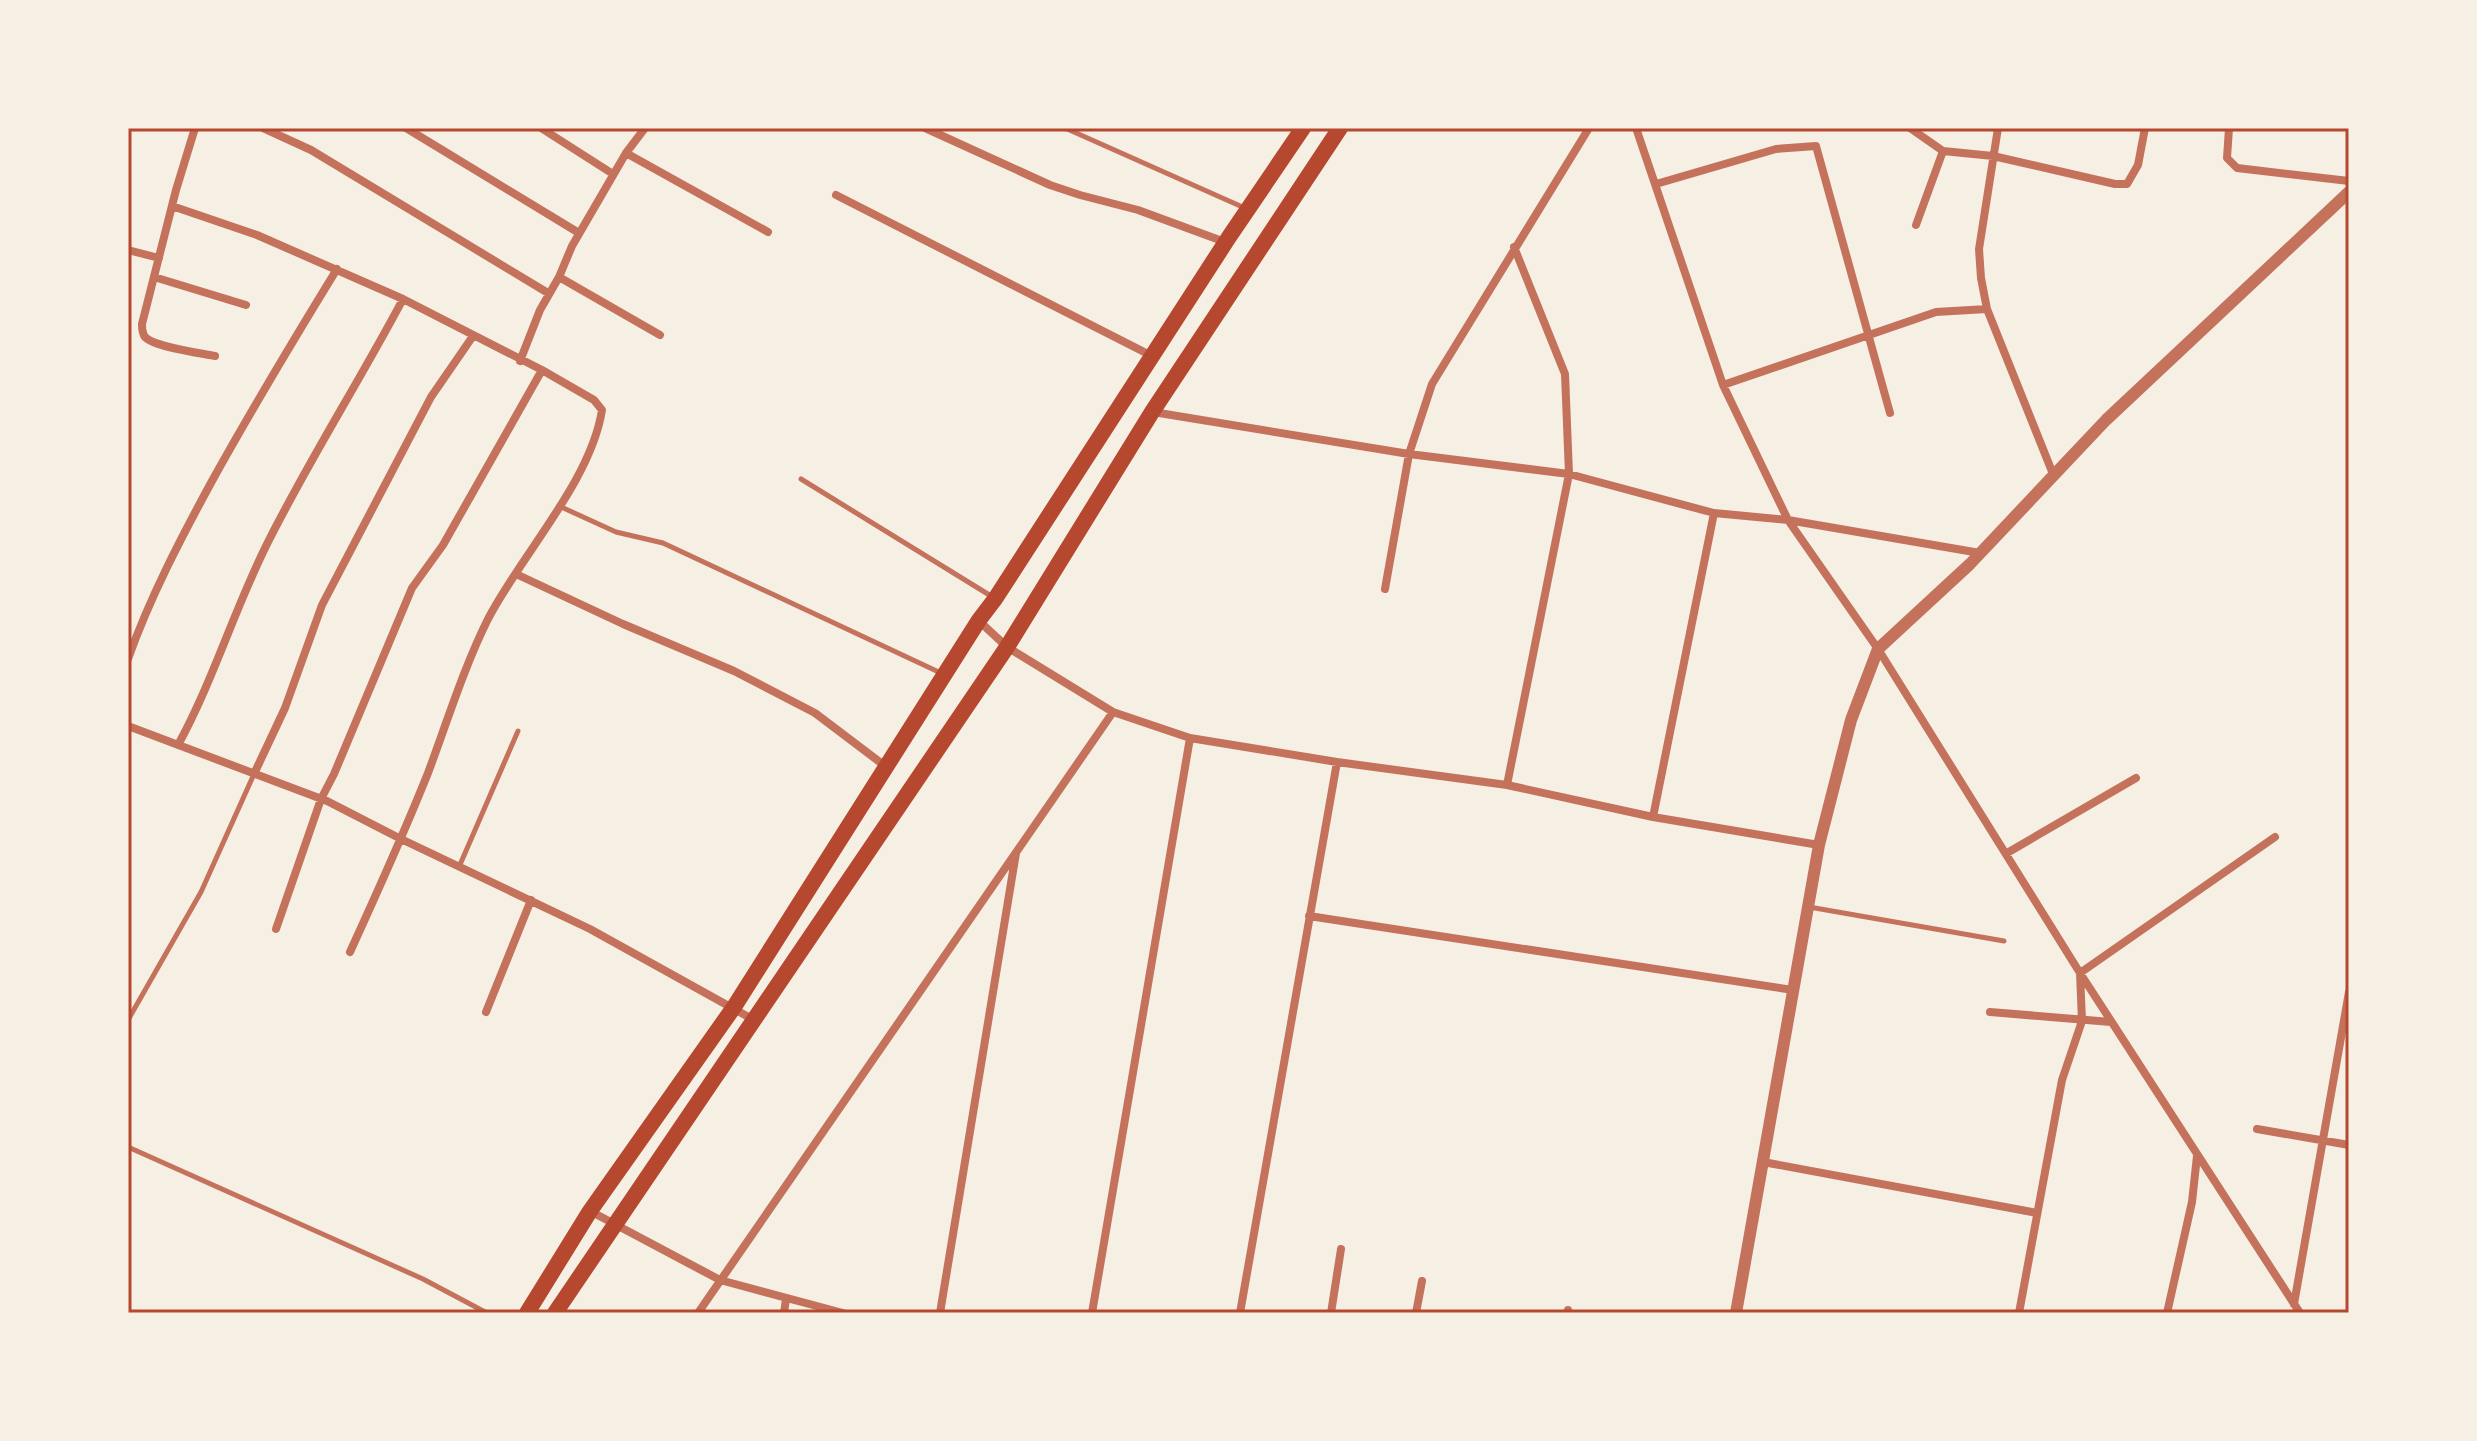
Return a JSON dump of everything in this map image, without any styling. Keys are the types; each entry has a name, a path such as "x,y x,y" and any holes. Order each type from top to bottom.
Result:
{"main road":[{"path":"527,1313 590,1211 734,1007 944,674 1225,242 1303,128"},
{"path":"555,1313 1007,647 1152,412 1340,128"}],"street":[{"path":"195,128 142,324 146,338 156,343 215,356"},
{"path":"263,128 311,150 548,293"},
{"path":"406,128 579,233"},
{"path":"541,128 613,174"},
{"path":"520,361 548,293 559,277 579,233 626,153 645,128"},
{"path":"925,128 1050,185 1138,210 1225,242"},
{"path":"1385,589 1409,454 1432,384 1589,128"},
{"path":"1636,128 1723,385 1788,520 1878,649 2080,973 2296,1310"},
{"path":"1910,128 1943,151 1993,156 2115,184 2127,184 2138,165 2145,128"},
{"path":"1998,128 1979,249 1981,278 1987,309 2053,474"},
{"path":"2229,128 2227,158 2237,168 2349,181"},
{"path":"1656,184 1776,149 1816,146 1890,413"},
{"path":"1916,225 1943,151"},
{"path":"626,153 768,232"},
{"path":"1736,1313 1819,845 1851,720 1878,649 1980,553 2106,420 2349,192"},
{"path":"836,195 1152,356"},
{"path":"172,206 257,235 403,299 542,370 594,400 602,410 600,423 580,469 488,619 401,839 350,952"},
{"path":"1507,785 1569,474 1565,374 1514,247"},
{"path":"128,250 159,258"},
{"path":"128,659 141,622 188,525 246,420 337,269"},
{"path":"154,277 246,305"},
{"path":"559,277 660,335"},
{"path":"178,745 195,715 265,547 403,299"},
{"path":"1723,385 1936,312 1987,309"},
{"path":"254,774 285,708 322,605 431,397 473,336"},
{"path":"276,929 321,799 412,588 443,545 542,370"},
{"path":"1152,412 1409,454 1569,474 1714,513 1788,520 1980,553"},
{"path":"1653,817 1714,513"},
{"path":"516,574 748,678 815,713 885,766"},
{"path":"979,620 1007,647 1113,712 1190,738 1507,785 1653,817 1819,845"},
{"path":"698,1313 1113,712"},
{"path":"128,726 321,799 590,929 754,1020"},
{"path":"1092,1313 1190,738"},
{"path":"1240,1313 1337,762"},
{"path":"2007,853 2136,778"},
{"path":"2080,973 2275,837"},
{"path":"940,1313 1017,848"},
{"path":"486,1012 531,900"},
{"path":"1309,916 1793,990"},
{"path":"2019,1313 2062,1080 2082,1021 2080,973"},
{"path":"2296,1310 2349,992"},
{"path":"1990,1012 2111,1022"},
{"path":"2257,1129 2349,1145"},
{"path":"2167,1313 2192,1202 2197,1155"},
{"path":"1763,1162 2037,1213"},
{"path":"590,1211 720,1280 843,1313"},
{"path":"1331,1313 1341,1249"},
{"path":"1416,1313 1422,1281"},
{"path":"784,1313 786,1299"}],"lane":[{"path":"1065,128 1248,209"},
{"path":"801,479 995,599"},
{"path":"559,506 616,532 663,543 944,674"},
{"path":"459,867 518,731"},
{"path":"128,1020 201,892 254,774"},
{"path":"1808,907 2004,941"},
{"path":"128,1147 423,1279 487,1313"}]}
